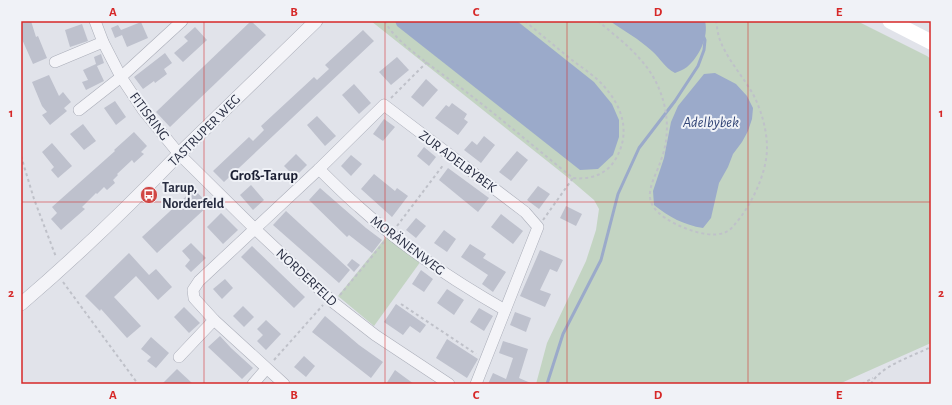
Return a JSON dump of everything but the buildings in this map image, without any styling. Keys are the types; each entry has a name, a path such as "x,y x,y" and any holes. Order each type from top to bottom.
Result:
{"main road":[{"path":"890,21 931,42"}],"street":[{"name":"FITISRING","path":"95,21 103,42 121,77 143,110 179,154"},
{"name":"FITISRING","path":"79,110 121,77 182,21"},
{"name":"TASTRUPER WEG","path":"21,304 60,270 158,177 179,154 316,21"},
{"path":"55,62 103,42"},
{"path":"284,384 214,320 194,298 193,290 199,281 319,169 384,105"},
{"name":"ZUR ADELBYBEK","path":"384,105 525,212 538,227"},
{"name":"NORDERFELD","path":"179,154 331,301 375,335 449,384"},
{"name":"MORÄNENWEG","path":"319,169 359,208 391,234 468,289 505,310"},
{"path":"476,384 538,227"},
{"path":"179,356 214,320"},
{"path":"253,384 266,369"}],"path":[{"path":"385,21 388,28 396,36 427,62 468,93 573,178 584,179 601,174 615,161 622,145 625,124 616,102 601,83 525,21"},
{"path":"598,21 640,59 660,89 665,105 668,128 662,159 651,188 650,196 652,206 665,218 698,233 722,234 731,229 746,210 765,165 767,148 764,122 755,99 724,48 718,34 716,21"},
{"path":"384,105 427,62"},
{"path":"266,369 331,301 391,234 450,155"},
{"path":"21,156 34,199 60,270 138,384"},
{"path":"538,227 573,178"},
{"path":"402,304 476,354"},
{"path":"862,384 873,378 884,369 931,347"},
{"path":"870,384 873,378"}],"green space":[{"path":"371,21 857,21 927,56 931,59 931,343 839,384 536,384 547,343 586,261 596,230 599,209 594,200 566,176"},
{"path":"387,236 421,261 374,326 338,296"}],"water":[{"path":"395,21 517,21 594,82 612,104 619,120 619,137 613,155 598,169 580,170 397,26"},
{"name":"Adelbybek","path":"610,21 705,21 706,34 702,46 695,58 687,67 675,73 637,39"},
{"name":"Adelbybek","path":"715,73 736,84 747,96 753,108 752,119 748,131 733,154 719,183 711,218 703,228 683,223 671,217 654,205 653,191 664,158 671,122 678,106 704,74"}],"waterway":[{"name":"Adelbybek","path":"547,384 563,334 601,260 618,194 639,148 675,101 698,66 704,50 705,40 703,35"}],"place":[{"name":"Tarup, Norderfeld","path":"149,195"}],"district":[{"name":"Groß-Tarup","path":"264,175"}]}
